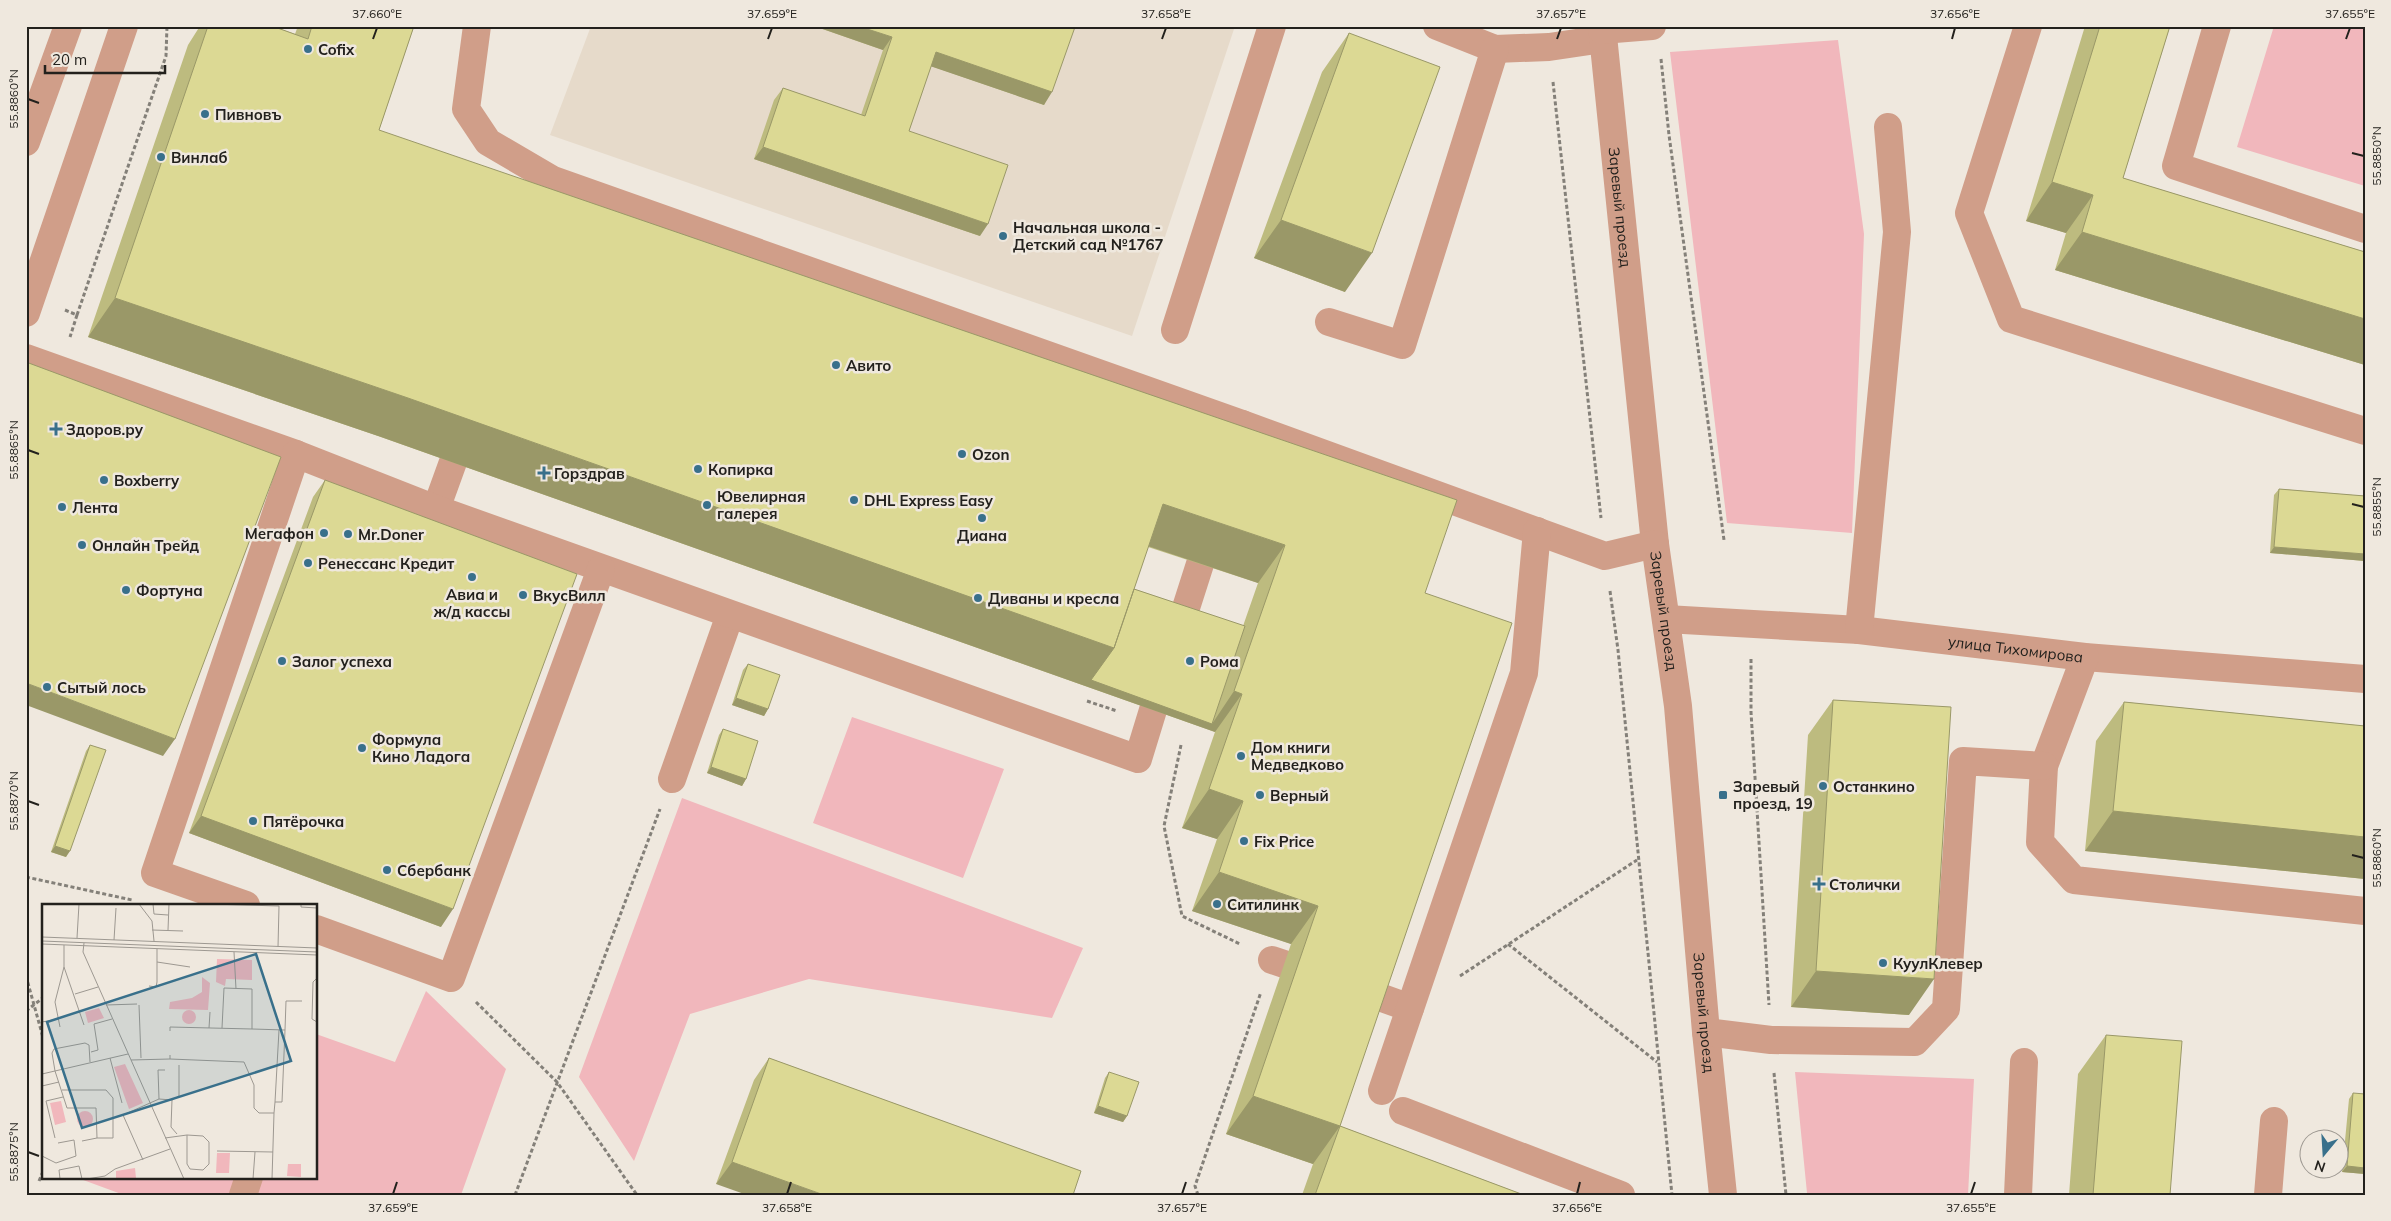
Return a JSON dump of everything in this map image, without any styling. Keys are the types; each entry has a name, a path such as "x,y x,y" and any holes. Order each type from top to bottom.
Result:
{"street":[{"path":"26,142 68,26"},
{"path":"26,313 124,26"},
{"path":"477,26 466,109 488,142 553,180 1242,424 1605,556 1655,544"},
{"path":"1175,330 1272,26"},
{"path":"1437,26 1495,49 1549,47 1602,32 1652,26"},
{"path":"2028,26 1969,214 2011,319 2365,431"},
{"path":"2217,26 2176,166 2365,229"},
{"name":"Заревый проезд","path":"1602,32 1655,544 1678,706 1706,1032 1723,1195"},
{"path":"1329,322 1402,345 1495,49"},
{"path":"1859,630 1897,232 1888,127"},
{"path":"544,206 553,180"},
{"path":"26,358 296,454 436,509 1138,759 1152,710"},
{"path":"1229,469 1242,424"},
{"path":"243,904 155,873 296,454"},
{"path":"436,509 453,462"},
{"path":"1382,1091 1524,673 1537,531"},
{"path":"1184,614 1200,564"},
{"path":"318,937 451,978 601,568"},
{"path":"672,779 730,615"},
{"name":"улица Тихомирова","path":"1666,619 1859,630 2085,657 2365,679"},
{"path":"2085,657 2044,766 2040,842 2074,880 2365,911"},
{"path":"1706,1032 1771,1040 1915,1042 1946,1009 1963,761 2044,766"},
{"path":"1371,994 1410,1008"},
{"path":"2018,1195 2024,1062"},
{"path":"1403,1110 1621,1195"},
{"path":"2268,1195 2274,1121"},
{"path":"243,1195 249,1178"}],"path":[{"path":"77,315 166,56 167,26"},
{"path":"1549,47 1605,556 1618,650 1637,860 1672,1195"},
{"path":"1660,56 1724,540"},
{"path":"1751,655 1751,712 1771,1040 1786,1195"},
{"path":"515,1195 672,779"},
{"path":"1461,975 1637,860"},
{"path":"26,877 136,901"},
{"path":"1508,944 1658,1062"},
{"path":"26,976 42,1034"},
{"path":"451,978 557,1082 637,1195"},
{"path":"26,1011 42,999"},
{"path":"1198,1195 1195,1186 1208,1145"},
{"path":"39,1181 42,1174"}],"shaded area":[{"name":"Начальная школа - Детский сад №1767","path":"591,26 1235,26 1132,336 550,135"},
{"path":"2274,26 2365,26 2365,186 2237,147"},
{"path":"1838,40 1864,234 1852,533 1727,523 1670,52"},
{"path":"852,717 1004,769 963,878 813,823"},
{"path":"682,798 1083,948 1052,1018 809,979 690,1014 634,1161 579,1077"},
{"path":"426,991 506,1069 461,1195 124,1195 78,1178 318,1178 318,1035 395,1062"},
{"path":"1795,1072 1974,1079 1968,1195 1807,1193"}],"building":[{"path":"208,26 272,26 308,39 312,26 414,26 379,130 1457,500 1425,593 1512,623 1340,1126 1253,1096 1318,906 1219,872 1243,801 1209,789 1242,694 1234,691 1285,545 1163,504 1114,648 408,398 115,298"},
{"path":"858,26 1075,27 1052,92 936,52 909,131 1008,165 988,224 763,147 783,88 865,116 892,37"},
{"path":"2100,26 2170,26 2123,178 2365,252 2365,319 2082,232 2093,195 2052,182"},
{"path":"1349,33 1440,67 1372,253 1281,220"},
{"name":"Фортуна","path":"26,362 281,457 175,739 26,683"},
{"path":"325,480 577,574 453,909 201,816"},
{"path":"2279,489 2365,496 2365,554 2274,547"},
{"path":"1134,589 1245,626 1212,724 1091,680 1114,648"},
{"path":"748,664 780,675 768,709 736,698"},
{"path":"1833,700 1951,707 1934,979 1816,971"},
{"path":"2124,702 2365,726 2365,837 2113,811"},
{"path":"723,729 758,741 746,779 711,767"},
{"path":"90,745 106,750 70,851 55,846"},
{"path":"2106,1035 2182,1041 2170,1195 2093,1195"},
{"path":"769,1058 1081,1171 1073,1195 824,1195 732,1162"},
{"path":"1109,1072 1139,1082 1127,1116 1098,1106"},
{"path":"2353,1093 2365,1094 2365,1168 2348,1166"},
{"path":"1340,1126 1524,1195 1315,1195"}],"place":[{"name":"Cofix","path":"308,49"},
{"name":"Пивновъ","path":"205,114"},
{"name":"Винлаб","path":"161,157"},
{"name":"Начальная школа - Детский сад №1767","path":"1003,236"},
{"name":"Авито","path":"836,365"},
{"name":"Здоров.ру","path":"56,429"},
{"name":"Ozon","path":"962,454"},
{"name":"Копирка","path":"698,469"},
{"name":"Горздрав","path":"544,473"},
{"name":"Boxberry","path":"104,480"},
{"name":"DHL Express Easy","path":"854,500"},
{"name":"Ювелирная галерея","path":"707,505"},
{"name":"Лента","path":"62,507"},
{"name":"Диана","path":"982,518"},
{"name":"Мегафон","path":"324,533"},
{"name":"Mr.Doner","path":"348,534"},
{"name":"Онлайн Трейд","path":"82,545"},
{"name":"Ренессанс Кредит","path":"308,563"},
{"name":"Авиа и ж/д кассы","path":"472,577"},
{"name":"Фортуна","path":"126,590"},
{"name":"ВкусВилл","path":"523,595"},
{"name":"Диваны и кресла","path":"978,598"},
{"name":"Залог успеха","path":"282,661"},
{"name":"Рома","path":"1190,661"},
{"name":"Сытый лось","path":"47,687"},
{"name":"Формула Кино Ладога","path":"362,748"},
{"name":"Дом книги Медведково","path":"1241,756"},
{"name":"Останкино","path":"1823,786"},
{"name":"Верный","path":"1260,795"},
{"name":"Заревый проезд, 19","path":"1723,795"},
{"name":"Пятёрочка","path":"253,821"},
{"name":"Fix Price","path":"1244,841"},
{"name":"Сбербанк","path":"387,870"},
{"name":"Столички","path":"1819,884"},
{"name":"Ситилинк","path":"1217,904"},
{"name":"КуулКлевер","path":"1883,963"}]}
